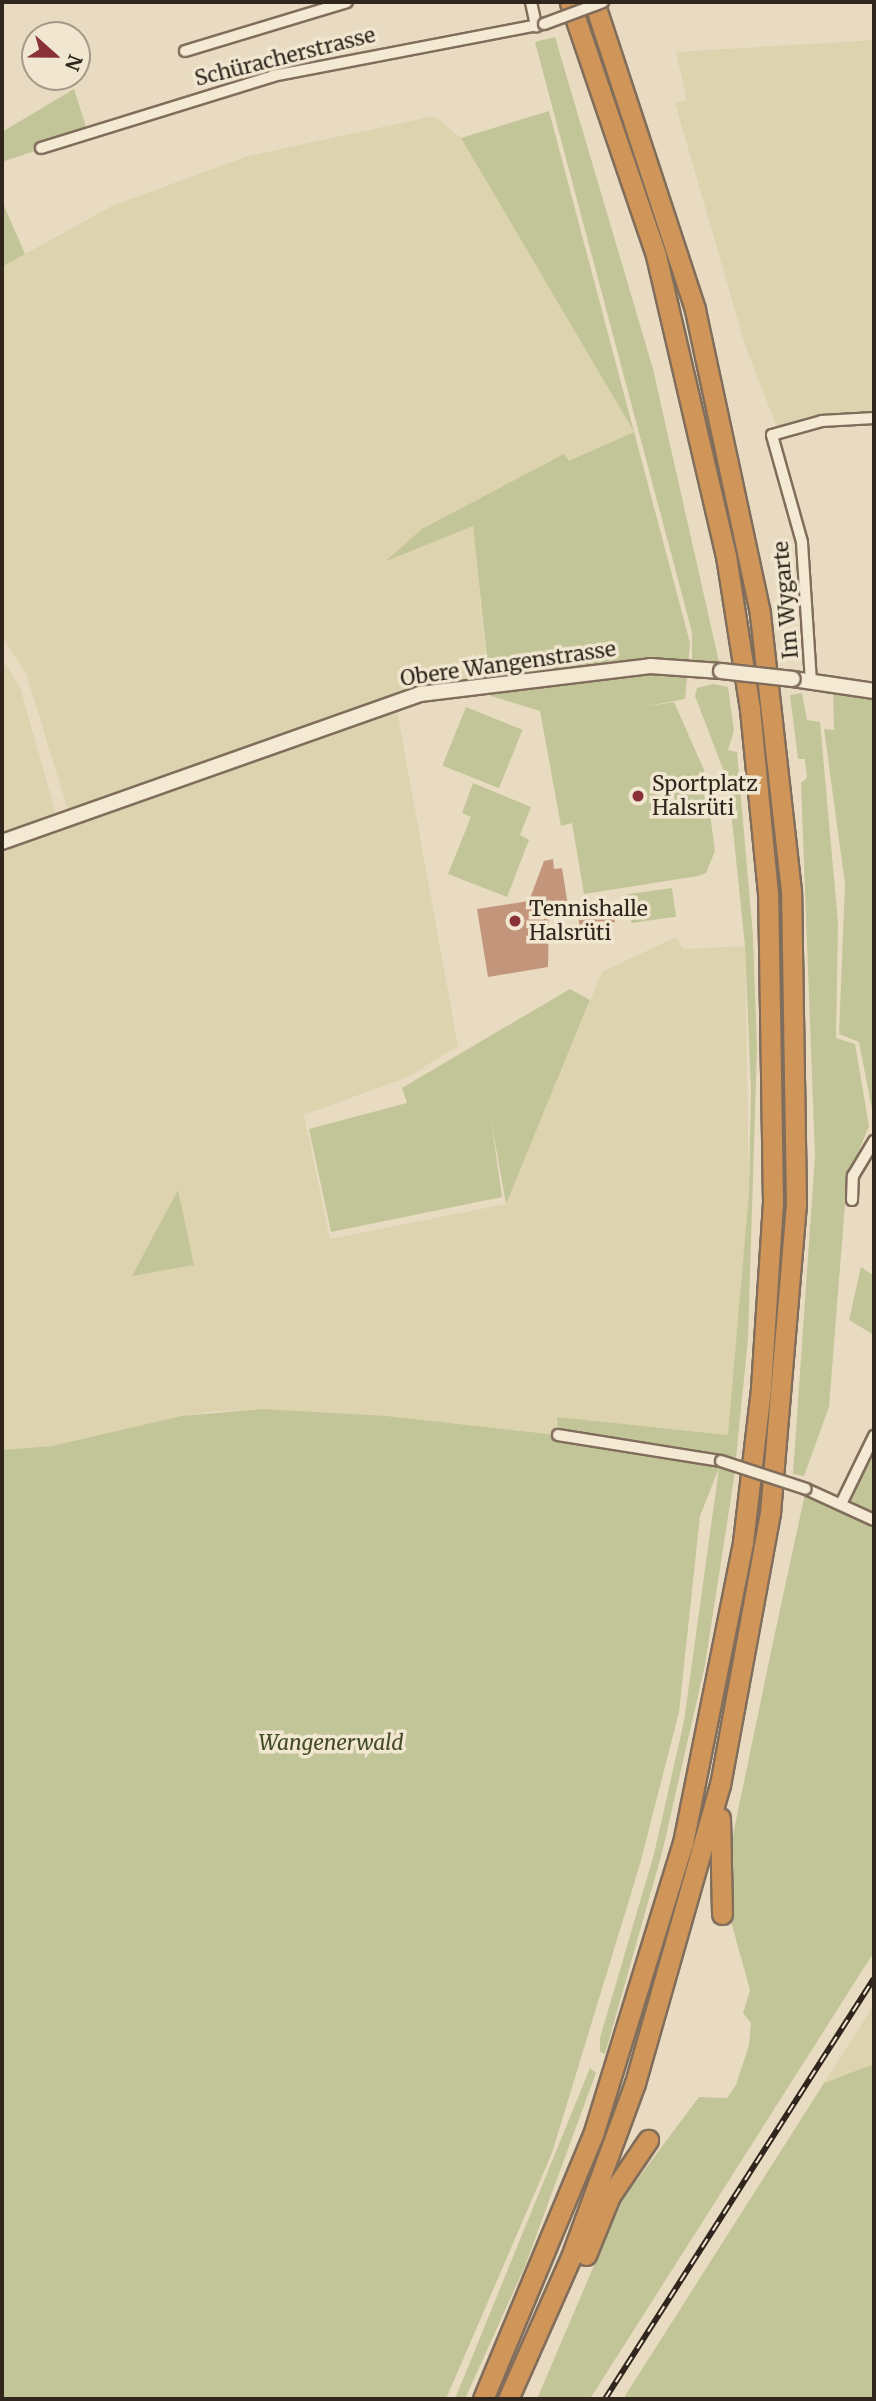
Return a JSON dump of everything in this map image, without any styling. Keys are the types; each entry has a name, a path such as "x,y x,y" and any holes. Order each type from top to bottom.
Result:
{"highway":[{"path":"483,2399 593,2135 683,1843 744,1532 764,1363 774,1202 774,1017 766,869 726,556 656,255 570,2"},
{"path":"594,2 695,309"},
{"path":"508,2399 522,2371 635,2083 720,1784 759,1588 784,1390 796,1203 798,1041 790,879 768,669 735,478 682,244 605,2"},
{"path":"720,1784 722,1914"},
{"path":"522,2371 564,2307 610,2196 648,2140"}],"street":[{"path":"184,51 347,2"},
{"path":"531,2 540,25"},
{"name":"Schüracherstrasse","path":"41,148 273,76 540,25 605,2"},
{"name":"Im Wygarte","path":"811,682 802,542 772,435 822,421 874,418"},
{"name":"Obere Wangenstrasse","path":"2,842 420,694 650,666 793,679 874,691"},
{"path":"852,1200 853,1176 874,1141"},
{"path":"558,1435 721,1461 806,1489 874,1520"},
{"path":"841,1504 874,1436"}],"shaded area":[{"path":"874,40 874,412 847,412 777,428 745,345 675,103 687,100 676,52"},
{"path":"434,116 461,138 634,432 568,462 564,455 388,559 473,525 488,678 398,693 68,810 26,673 2,637 2,267 112,206 248,156"},
{"path":"2,658 20,687 56,814 2,838"},
{"path":"396,705 458,1046 408,1077 304,1115 330,1239 506,1204 602,972 676,937 683,949 745,946 749,1192 729,1435 557,1417 558,1435 387,1416 262,1409 207,1412 52,1446 2,1450 2,848"},
{"path":"874,2005 874,2064 824,2083"}],"green space":[{"path":"555,37 653,369 721,671 692,667 692,632 535,42"},
{"path":"75,91 88,133 2,162 2,132"},
{"path":"549,111 690,643 685,699 642,707 674,702 704,770 715,851 706,873 698,876 584,894 572,823 561,826 540,711 491,696 473,526 386,561 422,529 564,454 569,461 634,432 461,138"},
{"path":"2,201 25,254 2,267"},
{"name":"Wangenerwald","path":"713,684 728,687 734,731 728,750 737,752 753,936 757,1048 748,1339 734,1478 705,1665 662,1853 605,2054 600,2052 600,2038 654,1854 684,1721 719,1468 700,1516 679,1712 640,1864 552,2153 446,2399 2,2399 2,1450 52,1446 182,1416 262,1409 387,1416 558,1435 557,1417 728,1435 749,1192 751,1089 745,946 728,782 695,696 697,688"},
{"path":"833,687 874,691 874,1120 859,1042 839,1034 845,884 824,729 834,730"},
{"path":"802,693 807,720 820,722 838,923 836,1038 855,1044 869,1126 847,1179 829,1407 804,1476 793,1474 815,1156 801,783 807,778 805,759 798,759 790,695"},
{"path":"466,707 523,730 499,788 442,765"},
{"path":"473,783 531,807 520,835 529,840 507,897 448,874 471,817 462,813"},
{"path":"672,888 676,917 631,923 627,894"},
{"path":"570,989 590,1000 506,1204 491,1120 502,1197 331,1232 309,1129 407,1103 402,1088"},
{"path":"178,1190 194,1265 132,1276"},
{"path":"861,1267 874,1276 874,1335 849,1320"},
{"path":"874,1436 874,1952 590,2399 537,2399 622,2200 699,2097 727,2098 736,2085 749,2045 751,2023 743,2013 750,1990 727,1907 730,1849 772,1647 806,1489 841,1503"},
{"path":"874,2064 874,2399 623,2399 824,2083"},
{"path":"590,2068 596,2073 525,2266 465,2399 455,2399"}],"building":[{"name":"Tennishalle Halsrüti","path":"553,859 554,869 562,868 568,906 549,912 548,967 488,977 477,909 529,901 544,861"},
{"path":"612,902 615,922 580,928 576,905"}],"railway":[{"path":"605,2399 874,1979"}],"place":[{"name":"Sportplatz Halsrüti","path":"638,796"},
{"name":"Tennishalle Halsrüti","path":"515,921"}]}
